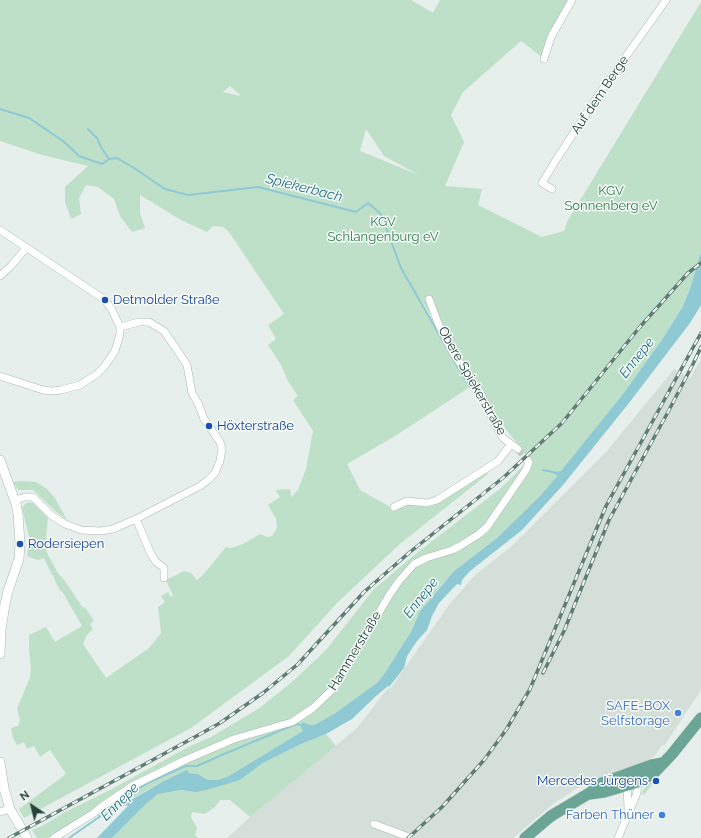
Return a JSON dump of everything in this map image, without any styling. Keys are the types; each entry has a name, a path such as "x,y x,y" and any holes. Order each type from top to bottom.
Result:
{"main road":[{"path":"525,838 554,814 588,794 602,783 632,778 652,765 663,763 701,718"}],"street":[{"path":"544,59 551,37 572,0"},
{"name":"Auf dem Berge","path":"552,189 542,183 600,93 666,0"},
{"path":"0,230 105,300 112,310 120,327 120,334 115,351 109,361 97,374 80,385 52,391 43,390 0,376"},
{"path":"0,276 11,266 26,248"},
{"name":"Obere Spiekerstraße","path":"394,507 407,501 427,503 437,500 498,461 511,444 503,438 480,392 453,353 438,323 429,299"},
{"path":"14,500 25,497 33,498 51,515 65,524 81,530 101,531 113,529 136,519 208,480 215,473 220,461 222,448 220,442 204,419 198,403 192,394 187,365 164,331 152,323 144,321 120,327"},
{"path":"511,444 518,449"},
{"path":"0,460 18,514 20,544 19,559 5,604 1,630 0,654"},
{"name":"Hammerstraße","path":"54,838 132,786 234,738 292,722 313,708 334,688 399,581 414,564 426,558 460,546 487,527 526,470 529,462 528,460"},
{"path":"136,519 151,554 156,562 164,568 164,578"},
{"path":"0,762 6,804 27,838"},
{"path":"628,812 632,778"},
{"path":"618,838 637,793 632,778"},
{"path":"0,812 6,804"},
{"path":"374,824 409,838"}],"shaded area":[{"path":"701,359 701,690 664,746 662,745 655,756 644,763 574,790 553,804 513,838 227,838 258,810 357,728 388,688 390,689 449,605 475,575 512,546 607,451 674,369 690,378"}],"green space":[{"path":"0,0 411,0 433,13 440,0 572,0 544,59 521,41 463,92 451,115 464,142 445,186 482,189 478,205 542,237 564,231 568,220 701,2 701,252 690,289 682,308 661,341 623,394 561,472 555,473 559,474 541,495 497,538 454,571 420,611 412,630 377,683 334,714 314,725 303,728 303,731 227,777 217,780 208,780 198,774 189,773 187,771 147,790 130,800 128,806 121,806 108,818 89,814 48,838 37,838 32,830 110,790 192,745 211,737 258,709 292,682 326,650 373,590 413,556 501,488 530,459 504,427 416,293 470,387 395,436 347,464 360,490 394,509 405,504 433,506 437,500 483,471 488,474 401,543 338,602 289,656 191,728 24,818 19,809 66,774 50,750 40,757 34,746 27,749 24,742 17,745 13,738 11,728 18,726 20,720 17,709 30,677 29,635 46,627 55,642 82,626 62,591 61,592 44,558 38,560 27,556 29,536 22,508 24,505 28,502 33,503 48,518 46,537 49,547 46,551 59,575 62,577 83,608 85,607 94,621 90,624 93,629 87,635 83,644 106,678 149,648 161,633 158,607 165,602 161,596 168,592 171,597 173,596 166,580 184,571 191,573 197,580 203,575 226,547 231,548 243,544 260,534 267,537 272,536 277,528 276,519 268,505 280,497 276,490 290,489 291,497 298,490 306,469 313,431 293,400 298,396 268,345 276,339 268,325 284,314 229,232 223,227 213,226 207,232 181,220 140,195 140,213 145,228 132,232 120,216 114,199 98,187 86,185 79,198 81,214 71,219 65,202 65,187 88,166 42,155 0,141","holes":["230,86 240,95 240,96 223,92","366,129 384,156 419,175 360,151"]},
{"path":"13,482 36,482 47,489 55,498 67,520 33,490 18,490"},
{"path":"326,734 336,746 250,817 230,800 220,800 215,807 205,814 192,812 191,817 197,828 195,835 198,838 112,838 158,794 181,790 187,791 240,780 263,763 299,745"},
{"path":"655,780 644,795 641,793 648,784"}],"water":[{"path":"701,252 701,305 690,323 629,403 563,485 522,530 470,571 462,580 461,585 457,584 439,603 427,630 417,641 407,656 404,668 389,687 388,686 376,696 352,719 326,734 299,745 263,763 240,780 196,792 181,790 158,794 112,838 97,838 128,806 125,802 128,799 131,800 187,770 189,773 198,774 208,780 217,780 227,777 303,731 301,727 302,722 314,725 334,714 377,683 412,630 420,611 454,571 497,538 541,495 558,475 554,474 561,471 623,394 661,341 682,308 690,289"}],"waterway":[{"name":"Spiekerbach","path":"0,109 29,118 63,141 79,156 102,164 109,159 117,158 165,189 188,195 258,187 356,212 368,203 381,214 401,268 447,348"},
{"path":"88,129 97,138 109,159"},
{"name":"Spiekerbach","path":"453,359 470,387"},
{"name":"Spiekerbach","path":"543,470 557,473"},
{"name":"Ennepe","path":"69,838 115,806 127,795 152,781 186,766 197,766 297,724 304,726"}],"tunnel":[{"path":"518,449 527,460"}],"railway":[{"path":"9,838 220,723 263,693 298,664 364,592 410,552 504,477 562,423 639,328 688,273 701,263"},
{"path":"408,838 442,807 484,760 506,730 530,689 606,506 701,333"},
{"path":"543,673 564,631 609,520 668,412 701,347"}],"place":[{"name":"Detmolder Straße","path":"105,300"},
{"name":"Höxterstraße","path":"209,426"},
{"name":"Rodersiepen","path":"20,544"},
{"name":"SAFE-BOX Selfstorage","path":"678,713"},
{"name":"Mercedes Jürgens","path":"656,781"},
{"name":"Farben Thüner","path":"662,815"}],"park label":[{"name":"KGV Sonnenberg eV","path":"611,198"},
{"name":"KGV Schlangenburg eV","path":"383,230"}]}
